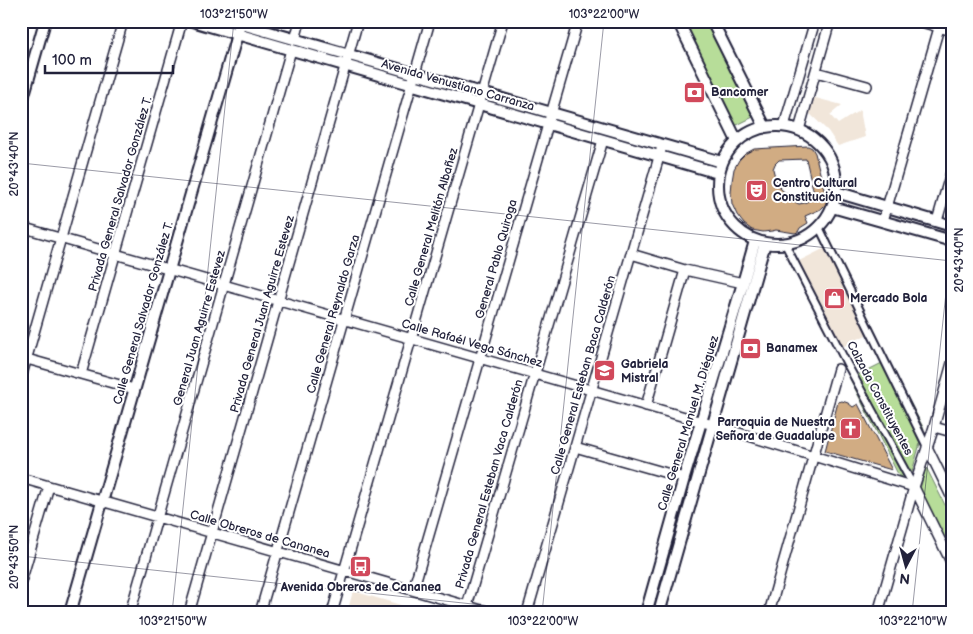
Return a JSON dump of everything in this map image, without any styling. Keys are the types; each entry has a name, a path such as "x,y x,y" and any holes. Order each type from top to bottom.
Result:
{"street":[{"path":"21,105 45,21"},
{"path":"21,378 123,21"},
{"name":"Privada General Salvador González T.","path":"81,374 182,21"},
{"name":"Avenida Venustiano Carranza","path":"192,21 237,25 346,66 718,173"},
{"name":"General Juan Aguirre Estevez","path":"130,613 300,21"},
{"name":"Privada General Juan Aguirre Estevez","path":"189,613 358,21"},
{"name":"Calle General Reynaldo Garza","path":"260,613 430,21"},
{"name":"Calle General Melitón Albañez","path":"332,613 504,21"},
{"name":"General Pablo Quiroga","path":"413,590 578,21"},
{"path":"678,21 737,141"},
{"path":"712,21 765,126"},
{"path":"784,126 815,21"},
{"path":"799,130 830,21"},
{"path":"918,21 940,24 952,31"},
{"path":"883,221 940,24"},
{"name":"Calle General Salvador González T.","path":"70,613 237,25"},
{"name":"Avenida Venustiano Carranza","path":"293,45 349,55 722,162"},
{"path":"816,72 867,86"},
{"path":"765,126 784,126 799,130 813,137 824,148 832,162 836,176 836,192 827,218 819,227 803,238 785,244 760,242 745,236 726,217 718,196 718,173 730,148 745,134 765,126"},
{"name":"Privada General Esteban Vaca Calderón","path":"467,606 603,140"},
{"name":"Calle General Esteban Baca Calderón","path":"527,613 663,145"},
{"path":"937,221 952,169"},
{"path":"836,192 952,226"},
{"path":"832,207 952,241"},
{"name":"Calle Rafaél Vega Sánchez","path":"21,227 713,425 914,487"},
{"name":"Calzada Constituyentes","path":"819,227 952,498"},
{"name":"Calle General Manuel M. Diéguez","path":"646,613 684,478 744,283 760,242"},
{"name":"Calle General Manuel M. Diéguez","path":"659,613 713,425 760,242"},
{"name":"Calzada Constituyentes","path":"785,244 847,364 914,487 952,564"},
{"path":"631,254 685,270 744,283"},
{"path":"646,406 685,270"},
{"path":"27,359 134,389"},
{"path":"878,613 952,363"},
{"path":"769,613 838,369"},
{"path":"934,427 952,432"},
{"path":"575,447 684,478"},
{"name":"Calle Obreros de Cananea","path":"21,478 492,613"},
{"path":"21,582 49,486"}],"shaded area":[{"path":"812,97 842,105 830,115 838,124 860,110 865,137 838,146 828,131 808,112"},
{"name":"Mercado Bola","path":"825,248 868,334 842,347 799,261"},
{"path":"353,591 428,613 347,613"}],"green space":[{"path":"683,21 706,21 753,117 735,126"},
{"path":"888,360 924,429 910,479 899,476 850,379"},
{"path":"926,467 952,519 952,552 920,489"}],"building":[{"name":"Centro Cultural Constitución","path":"808,146 815,153 827,200 821,209 805,216 808,223 800,228 798,232 776,230 763,232 752,230 737,215 732,204 731,193 734,169 745,154 754,149","holes":["806,159 815,198 804,203 799,204 795,202 780,188 773,169 775,164 779,160"]},
{"name":"Parroquia de Nuestra Señora de Guadalupe","path":"842,401 853,407 858,404 892,470 825,451 838,402"}],"place":[{"name":"Bancomer","path":"695,92"},
{"name":"Centro Cultural Constitución","path":"757,190"},
{"name":"Mercado Bola","path":"834,298"},
{"name":"Banamex","path":"750,348"},
{"name":"Gabriela Mistral","path":"605,371"},
{"name":"Parroquia de Nuestra Señora de Guadalupe","path":"851,429"},
{"name":"Avenida Obreros de Cananea","path":"361,566"}]}
